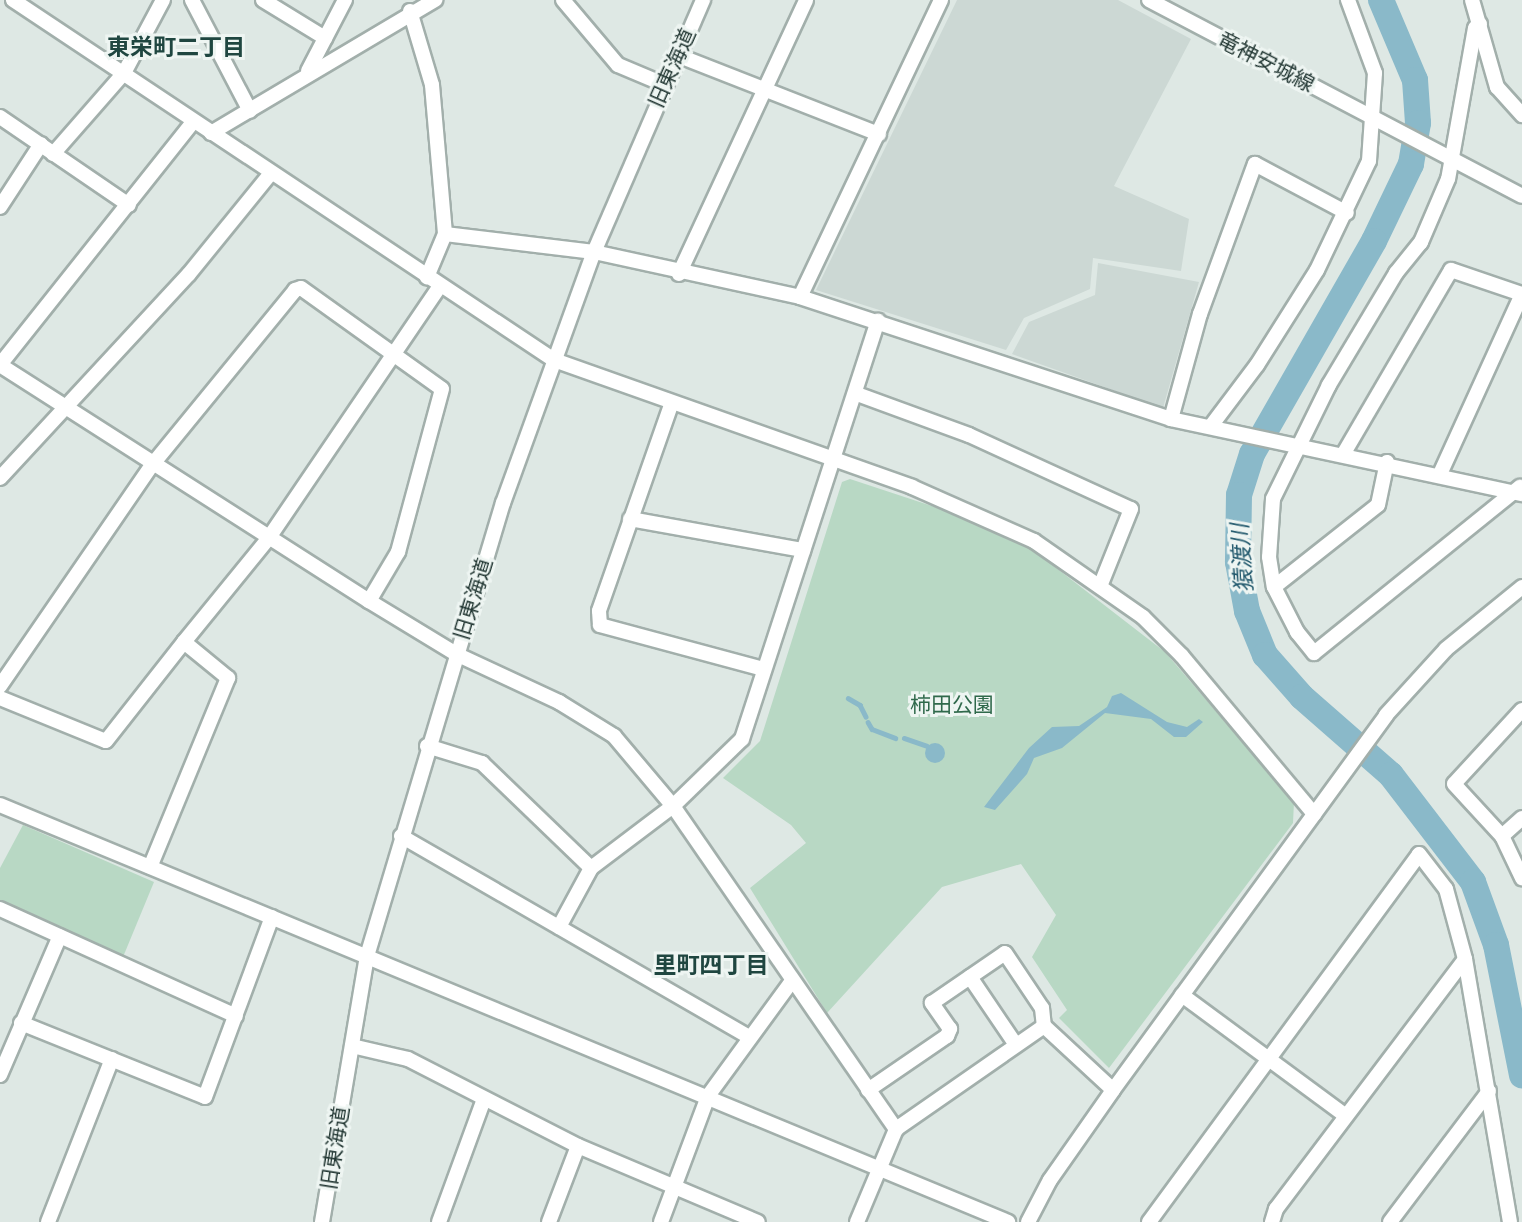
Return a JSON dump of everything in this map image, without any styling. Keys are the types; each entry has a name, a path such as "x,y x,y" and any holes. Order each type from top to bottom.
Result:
{"street":[{"path":"13,0 124,73 192,122 554,360 671,405 979,513 1101,584 1182,656 1314,814"},
{"path":"191,0 250,111"},
{"path":"263,0 326,38"},
{"path":"308,72 345,0"},
{"path":"211,134 308,72 410,11 435,0"},
{"path":"563,0 618,65 663,85"},
{"name":"旧東海道","path":"321,1222 368,956 456,653 554,360 594,252 663,85 703,0"},
{"path":"679,274 806,0"},
{"path":"800,298 941,0"},
{"name":"竜神安城線","path":"1149,0 1446,156"},
{"path":"1217,427 1347,214 1369,162 1377,118 1376,73 1348,0"},
{"path":"1472,0 1497,87 1522,115"},
{"path":"53,154 124,73 158,2"},
{"path":"410,11 432,85 445,234 427,276"},
{"path":"1480,24 1475,28 1446,156 1448,179 1421,242 1396,273 1296,443 1269,516 1274,587 1314,653 1521,489"},
{"path":"677,55 764,92 879,134"},
{"path":"0,117 129,205"},
{"path":"192,122 0,365 64,410 369,601 456,653 559,702 614,736 673,806 791,982 895,1129"},
{"path":"0,207 41,144"},
{"path":"1446,156 1522,196"},
{"path":"1171,419 1200,314 1255,164 1347,214"},
{"path":"0,478 189,274 271,173"},
{"path":"445,234 594,252 679,274 800,298 878,321 1171,419 1521,489"},
{"path":"1344,453 1451,270 1522,294 1440,474"},
{"path":"0,698 106,741 268,539 440,286"},
{"path":"0,686 152,465 295,290 301,288 395,352 442,389 398,552 369,601"},
{"path":"559,927 591,868 673,806 742,739 878,321"},
{"path":"856,394 968,435 1131,509 1101,584"},
{"path":"671,405 599,611 600,625 763,669"},
{"path":"1274,587 1378,505 1387,463"},
{"path":"630,519 803,550"},
{"path":"1028,1222 1051,1180 1113,1090 1385,715 1446,649 1522,587"},
{"path":"150,867 228,685 228,678 184,642"},
{"path":"1522,710 1454,784 1502,836 1522,878"},
{"path":"427,746 482,763 591,868"},
{"path":"0,805 1008,1222"},
{"path":"1502,836 1522,818"},
{"path":"401,836 748,1036"},
{"path":"1149,1222 1268,1056 1419,854 1446,889 1465,958 1510,1222"},
{"path":"0,909 236,1016"},
{"path":"21,1023 205,1097 272,917"},
{"path":"0,1074 60,936"},
{"path":"868,1090 947,1036 950,1029 932,1003 1005,953 1042,1008 1044,1026 1113,1090"},
{"path":"1272,1222 1276,1209 1465,958"},
{"path":"970,977 1016,1045"},
{"path":"661,1222 708,1096 748,1036 791,982"},
{"path":"1182,995 1345,1115"},
{"path":"857,1222 895,1129 1044,1026"},
{"path":"352,1046 408,1059 578,1146 758,1222"},
{"path":"48,1222 112,1059"},
{"path":"1390,1222 1489,1091"},
{"path":"439,1222 484,1099"},
{"path":"549,1222 578,1146"}],"shaded area":[{"path":"957,0 1118,0 1191,39 1114,186 1189,219 1181,271 1093,258 1090,289 1024,318 1006,350 816,290"},
{"path":"1098,263 1199,282 1163,408 1012,354 1029,322 1095,295"}],"green space":[{"name":"柿田公園","path":"850,479 950,512 1033,550 1165,652 1294,802 1293,823 1109,1068 1059,1018 1067,1010 1032,957 1056,915 1021,864 942,887 827,1013 750,888 806,843 791,825 723,778 760,741 842,482"},
{"path":"23,825 154,882 123,957 0,904 0,868"}],"water":[{"path":"1121,693 1167,722 1187,727 1199,719 1203,722 1186,737 1174,737 1151,719 1105,713 1062,748 1034,758 1027,774 995,810 984,807 1029,748 1052,727 1079,726 1107,707 1112,696"},
{"path":"935,743 942,746 945,753 942,760 935,763 928,760 925,753 928,746"}],"waterway":[{"name":"猿渡川","path":"1381,0 1415,80 1418,123 1411,164 1374,241 1252,454 1239,495 1238,562 1247,611 1265,655 1302,697 1391,775 1473,882 1496,945 1522,1075"},
{"path":"848,698 860,705 866,717"},
{"path":"868,722 872,729 895,738"},
{"path":"904,738 927,746"}],"district":[{"name":"東栄町二丁目","path":"176,47"},
{"name":"里町四丁目","path":"711,965"}]}
